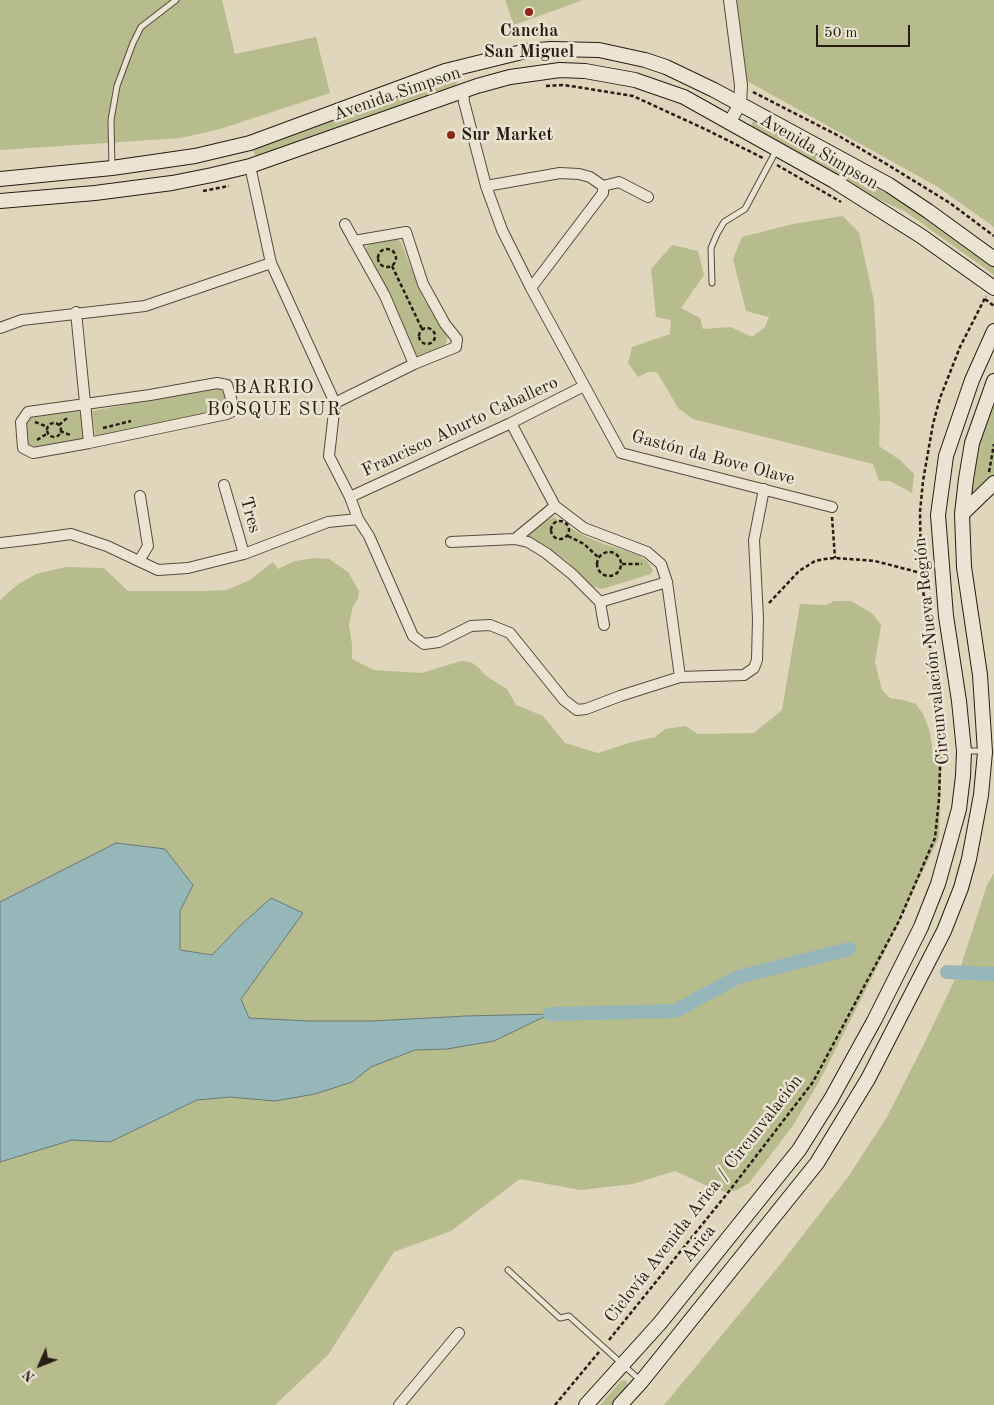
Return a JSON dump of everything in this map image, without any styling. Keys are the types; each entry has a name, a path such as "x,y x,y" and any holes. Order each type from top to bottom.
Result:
{"main road":[{"name":"Avenida Simpson","path":"0,179 112,168 195,156 238,147 445,71 526,51 551,49 600,50 645,60 666,68 740,104 888,184 928,210 994,259"},
{"path":"463,90 466,74 529,58 551,49"},
{"name":"Avenida Simpson","path":"0,201 95,193 251,171 463,90 510,77 560,70 586,72 627,79 684,97 834,181 885,213 990,291"},
{"path":"238,147 243,147 246,150 251,171"},
{"name":"Circunvalación Nueva Región","path":"831,1099 921,927 938,884 959,809 964,751 959,701 946,616 938,515 946,456 972,380 994,331"},
{"path":"620,1405 641,1382 811,1171 868,1079 944,931 961,888 969,859 981,795 984,752 980,675 964,566 962,514 972,443 994,381"},
{"path":"962,514 992,484"},
{"name":"Arica","path":"586,1405 660,1323 799,1150 831,1099"}],"street":[{"path":"728,123 740,104 741,85 730,0"},
{"name":"Gastón da Bove Olave","path":"463,90 464,102 486,186 502,230 531,288 621,453 832,507"},
{"path":"251,171 271,263 335,403 330,456 350,497 358,519 369,536 413,636 424,644 439,642 471,626 490,626 510,633 564,700 577,710 586,709 680,677 744,675 754,668 757,660 758,618 754,540 764,489"},
{"path":"486,186 560,173 579,174 590,177 603,186 619,182 648,198"},
{"path":"531,288 603,192 603,186"},
{"path":"345,224 385,296 414,364"},
{"path":"335,403 414,364 456,347 457,339 445,324 424,284 406,232 354,241"},
{"path":"0,328 22,320 76,312 145,306 271,263"},
{"path":"76,312 89,443"},
{"path":"217,383 227,385 233,404 233,411 227,414 89,443 33,453 23,448 21,422 28,412 85,403 150,395 217,383"},
{"name":"Francisco Aburto Caballero","path":"350,497 511,423 584,386"},
{"path":"511,423 555,506 584,528 647,552 661,564 667,582 680,677"},
{"name":"Tres","path":"224,485 244,554"},
{"path":"139,561 148,546 140,496"},
{"path":"515,538 555,506"},
{"path":"0,542 35,540 71,534 107,546 158,570 188,568 244,554 328,522 358,519"},
{"path":"451,542 515,538 528,542 546,553 572,574 600,602 604,625"},
{"path":"600,602 667,582"},
{"path":"399,1405 459,1333"}],"lane":[{"path":"112,168 111,120 117,86 133,43 141,27 176,0"},
{"path":"712,283 711,248 717,234 724,222 745,208 776,149"},
{"path":"964,751 984,752"},
{"path":"508,1270 560,1318 569,1316 604,1346 641,1382"}],"path":[{"path":"741,85 839,136 888,165 950,203 994,236"},
{"path":"546,86 570,86 633,96 769,161 846,205"},
{"path":"201,192 220,189 251,171"},
{"path":"384,249 393,250 396,255 396,261 392,266 386,267 379,262 380,253 384,249"},
{"path":"392,266 422,329"},
{"path":"990,291 994,306"},
{"name":"Ciclovía Avenida Arica / Circunvalación","path":"556,1405 712,1213 812,1082 899,920 934,838 939,799 941,737 921,573 921,496 933,424 949,372 964,338 990,291"},
{"path":"428,328 434,332 435,338 432,342 424,344 420,341 419,333 422,329 428,328"},
{"path":"55,423 60,427 58,435 54,436 48,433 48,427 51,424 55,423"},
{"path":"992,484 988,477 994,444"},
{"path":"832,507 835,558"},
{"path":"559,520 566,522 570,530 568,536 560,540 554,537 551,529 554,523 559,520"},
{"path":"568,536 584,544 599,558"},
{"path":"605,552 613,552 619,557 622,564 619,572 608,576 601,573 597,566 599,558 605,552"},
{"path":"758,618 782,588 799,571 815,561 835,558 874,561 921,573"},
{"path":"622,564 644,564"}],"green space":[{"path":"0,0 222,0 235,54 316,37 330,93 220,129 181,138 0,150"},
{"name":"Cancha San Miguel","path":"505,0 583,0 514,25"},
{"path":"737,0 994,0 994,227 938,187 747,81"},
{"path":"460,74 456,85 260,156 255,155 253,150 256,146"},
{"path":"756,121 907,205 994,266 994,275 906,212 860,191 751,129 752,122"},
{"path":"843,216 859,233 874,301 880,417 879,446 900,460 914,474 912,493 890,481 879,481 873,464 693,419 678,408 657,372 648,372 638,377 628,363 632,347 670,334 671,320 656,317 651,269 672,245 698,251 704,275 681,308 700,318 703,329 731,327 752,337 765,327 769,317 746,311 733,259 742,237 793,224"},
{"path":"396,238 401,242 423,298 448,335 444,346 420,358 415,356 388,291 366,253 366,247 371,243"},
{"path":"217,388 223,391 227,407 222,412 99,436 95,435 92,411"},
{"path":"994,401 994,479 981,485 971,493 979,440"},
{"path":"76,408 81,413 83,440 37,449 28,444 26,422 33,415"},
{"path":"554,517 580,534 639,555 647,561 653,570 651,574 602,589 591,586 566,560 528,536 529,530"},
{"path":"316,558 329,559 348,572 359,591 358,599 353,606 349,625 352,659 374,670 421,673 461,661 471,662 486,676 507,689 516,705 543,716 565,743 598,753 655,737 665,729 686,726 698,734 754,733 782,710 800,604 826,605 834,601 851,601 873,614 881,625 875,662 882,690 890,698 916,704 923,714 930,732 933,752 942,752 939,837 884,954 820,1080 792,1127 749,1183 737,1190 725,1192 675,1171 633,1184 581,1190 520,1179 451,1231 394,1252 328,1355 275,1405 0,1405 0,600 17,585 36,574 66,567 104,568 128,591 202,591 227,590 250,580 273,562 278,569 295,561"},
{"path":"994,873 994,1405 664,1405 779,1266 848,1177 887,1117 960,969 987,885"},
{"path":"622,1380 626,1381 629,1388 613,1405 600,1405"}],"water":[{"path":"116,843 165,849 193,885 180,911 180,950 212,955 271,898 303,913 241,999 249,1018 308,1021 373,1021 550,1014 494,1041 447,1049 415,1050 371,1067 352,1082 315,1094 275,1101 230,1097 197,1100 110,1142 72,1140 0,1162 0,902"}],"waterway":[{"path":"550,1014 675,1011 738,977 849,949"},
{"path":"947,972 994,974"}],"place":[{"name":"Cancha San Miguel","path":"529,12"},
{"name":"Sur Market","path":"451,135"}],"district":[{"name":"BARRIO BOSQUE SUR","path":"274,399"}]}
